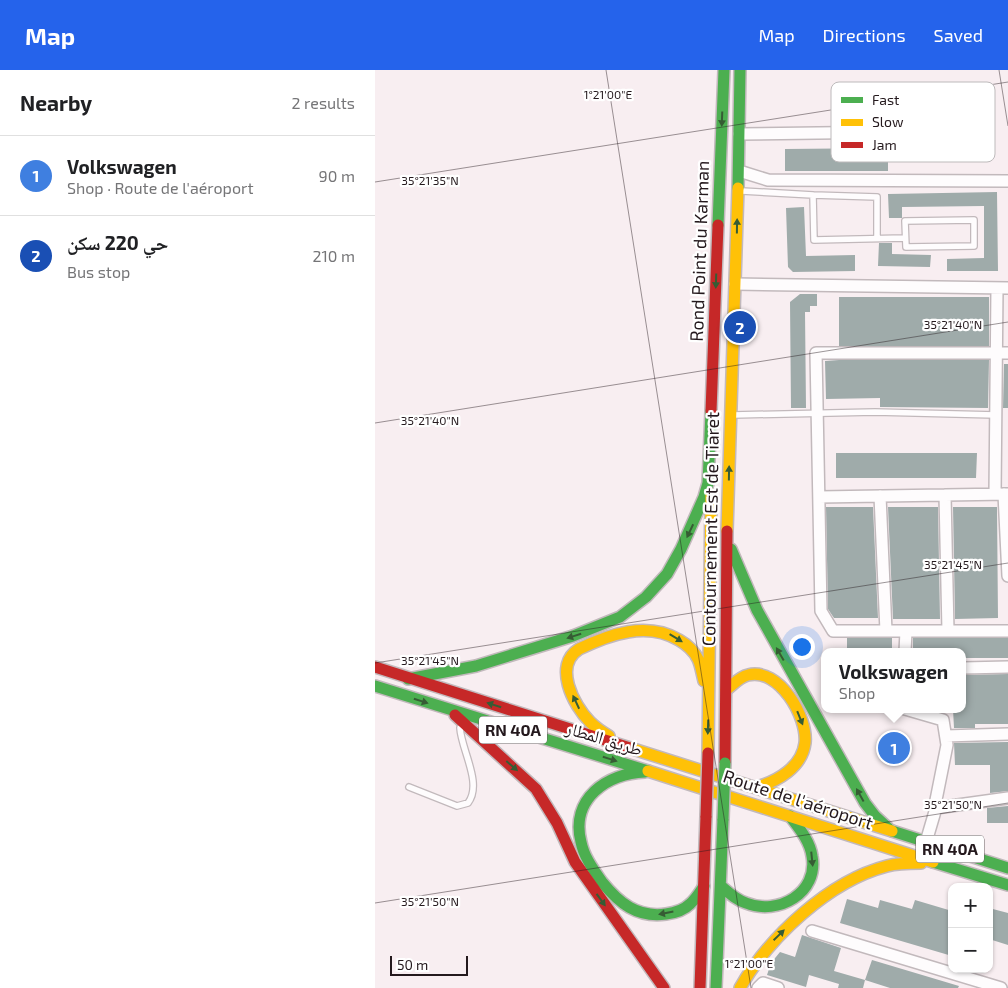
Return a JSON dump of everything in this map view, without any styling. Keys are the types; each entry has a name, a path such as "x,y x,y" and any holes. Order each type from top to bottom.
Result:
{"main road":[{"name":"Rond Point du Karman","path":"711,434 724,70"},
{"name":"Contournement Est de Tiaret","path":"716,988 725,763 727,540 739,171 740,70"},
{"path":"408,679 474,666 582,633 603,626 625,614 639,603 657,586 673,564 701,507 709,483 711,434"},
{"name":"Contournement Est de Tiaret","path":"701,988 709,705 711,434"},
{"path":"727,540 757,610 865,803 875,816 892,831"},
{"path":"624,746 589,722 577,706 566,670 570,657 579,648 616,634 637,630 652,629 671,634 687,645 698,659 709,705"},
{"name":"طريق المطار","path":"375,668 624,746"},
{"path":"391,691 396,674"},
{"path":"726,690 742,676 764,675 779,684 786,692 796,708 804,728 805,742 801,757 775,781 757,787"},
{"name":"طريق المطار","path":"375,686 651,772"},
{"path":"449,710 536,789 557,823 575,862 664,988"},
{"name":"Route de l'aéroport","path":"624,746 892,831"},
{"path":"651,772 623,774 593,790 585,802 579,820 579,836 583,851 591,868 612,895 625,907 642,914 661,915 687,906 695,900 704,886"},
{"name":"Route de l'aéroport","path":"651,772 933,862"},
{"path":"823,827 829,810"},
{"path":"721,886 732,897 751,905 766,908 781,906 795,900 803,892 810,879 813,863 811,851 805,837 790,816"},
{"name":"RN 40A","path":"892,831 1008,868"},
{"path":"740,988 759,956 776,936 837,888 857,877 882,867 933,862"},
{"name":"RN 40A","path":"933,862 1008,885"}],"street":[{"path":"739,134 831,133"},
{"path":"739,171 768,180 1008,181"},
{"path":"735,284 1003,288 1002,353 996,415 1008,576"},
{"path":"1002,353 816,354 821,611 833,631 1008,632"},
{"path":"819,497 1002,494"},
{"path":"945,495 947,631"},
{"path":"880,496 885,631"},
{"path":"905,648 906,631"},
{"path":"966,668 1008,667"},
{"path":"919,713 943,720 947,745 936,808 926,842"},
{"path":"946,736 1008,734"},
{"path":"936,808 1008,798"},
{"path":"812,930 1001,988"},
{"path":"758,988 763,983 778,988"}],"lane":[{"path":"738,190 877,197 877,238"},
{"path":"813,195 814,240 905,238"},
{"path":"974,220 974,246 905,247 905,238 905,221 974,220"},
{"path":"730,416 875,412 996,415"},
{"path":"409,786 457,806 465,805 470,800 472,794 472,773 462,744 461,721"}],"building":[{"path":"785,149 831,149 831,162 888,162 888,171 785,171"},
{"path":"997,192 998,271 947,271 947,259 984,258 984,206 902,207 902,218 889,218 888,194"},
{"path":"804,207 806,256 855,255 855,271 793,272 788,267 786,208"},
{"path":"879,243 892,243 892,254 931,255 930,267 878,266"},
{"path":"800,294 817,294 817,306 810,306 810,312 805,312 806,408 791,408 790,302"},
{"path":"839,297 989,297 989,346 839,346"},
{"path":"989,360 988,408 880,407 880,398 826,399 825,361"},
{"path":"1004,364 1008,364 1008,408 1003,408"},
{"path":"836,453 977,453 976,478 836,478"},
{"path":"826,507 873,507 878,618 834,618 828,609"},
{"path":"888,507 938,507 940,619 893,619"},
{"path":"953,507 997,507 998,618 955,619"},
{"path":"847,638 892,638 892,648 847,648"},
{"path":"913,638 1008,638 1008,658 966,658 966,648 913,648"},
{"path":"1008,674 1008,724 975,724 975,728 954,728 953,713 966,713 966,675"},
{"path":"1008,742 1008,791 990,793 990,765 955,765 954,743"},
{"path":"1008,806 1008,823 987,823 987,808"},
{"path":"847,899 878,908 880,900 912,909 915,900 948,910 948,955 840,923"},
{"path":"993,909 1008,913 1008,945 993,940"},
{"path":"802,935 841,948 834,971 865,980 863,988 838,988 839,984 809,975 806,987 767,975 771,963 780,952 795,957"},
{"path":"872,960 959,986 958,988 890,988 865,980"}],"traffic: fast":[{"path":"718,225 724,70"},
{"path":"738,188 740,70"},
{"path":"408,679 476,666 573,636 620,617 646,597 667,574 681,549 704,497 708,483 711,411"},
{"path":"731,549 757,610 865,803 888,828"},
{"path":"375,686 648,771"},
{"path":"723,819 725,763"},
{"path":"645,772 617,777 605,783 586,801 581,813 579,827 582,847 592,868 602,882 622,902 646,914 666,914 682,910 694,900 704,886"},
{"path":"721,886 739,900 758,906 783,904 803,891 809,881 812,869 811,850 807,840 790,816"},
{"path":"716,988 723,819"},
{"path":"892,831 1008,868"},
{"path":"933,862 1008,885"}],"traffic: slow":[{"path":"727,531 738,188"},
{"path":"708,753 711,494"},
{"path":"609,736 594,726 584,715 577,706 568,685 567,665 571,656 579,649 603,639 629,632 654,631 667,634 682,642 694,653 699,661 704,681"},
{"path":"726,690 739,679 748,675 759,675 770,679 789,696 802,720 805,743 799,759 781,777 757,787"},
{"path":"630,748 892,831"},
{"path":"648,771 933,862"},
{"path":"740,988 752,969 784,931 823,898 865,873 891,865 921,863"}],"traffic: jam":[{"path":"711,411 718,225"},
{"path":"725,763 727,531"},
{"path":"375,667 630,748"},
{"path":"455,715 536,789 557,823 575,862 664,988"},
{"path":"706,816 708,753"},
{"path":"700,988 706,816"}],"place":[{"name":"حي 220 سكن","path":"740,327"},
{"name":"Volkswagen","path":"894,748"}]}
